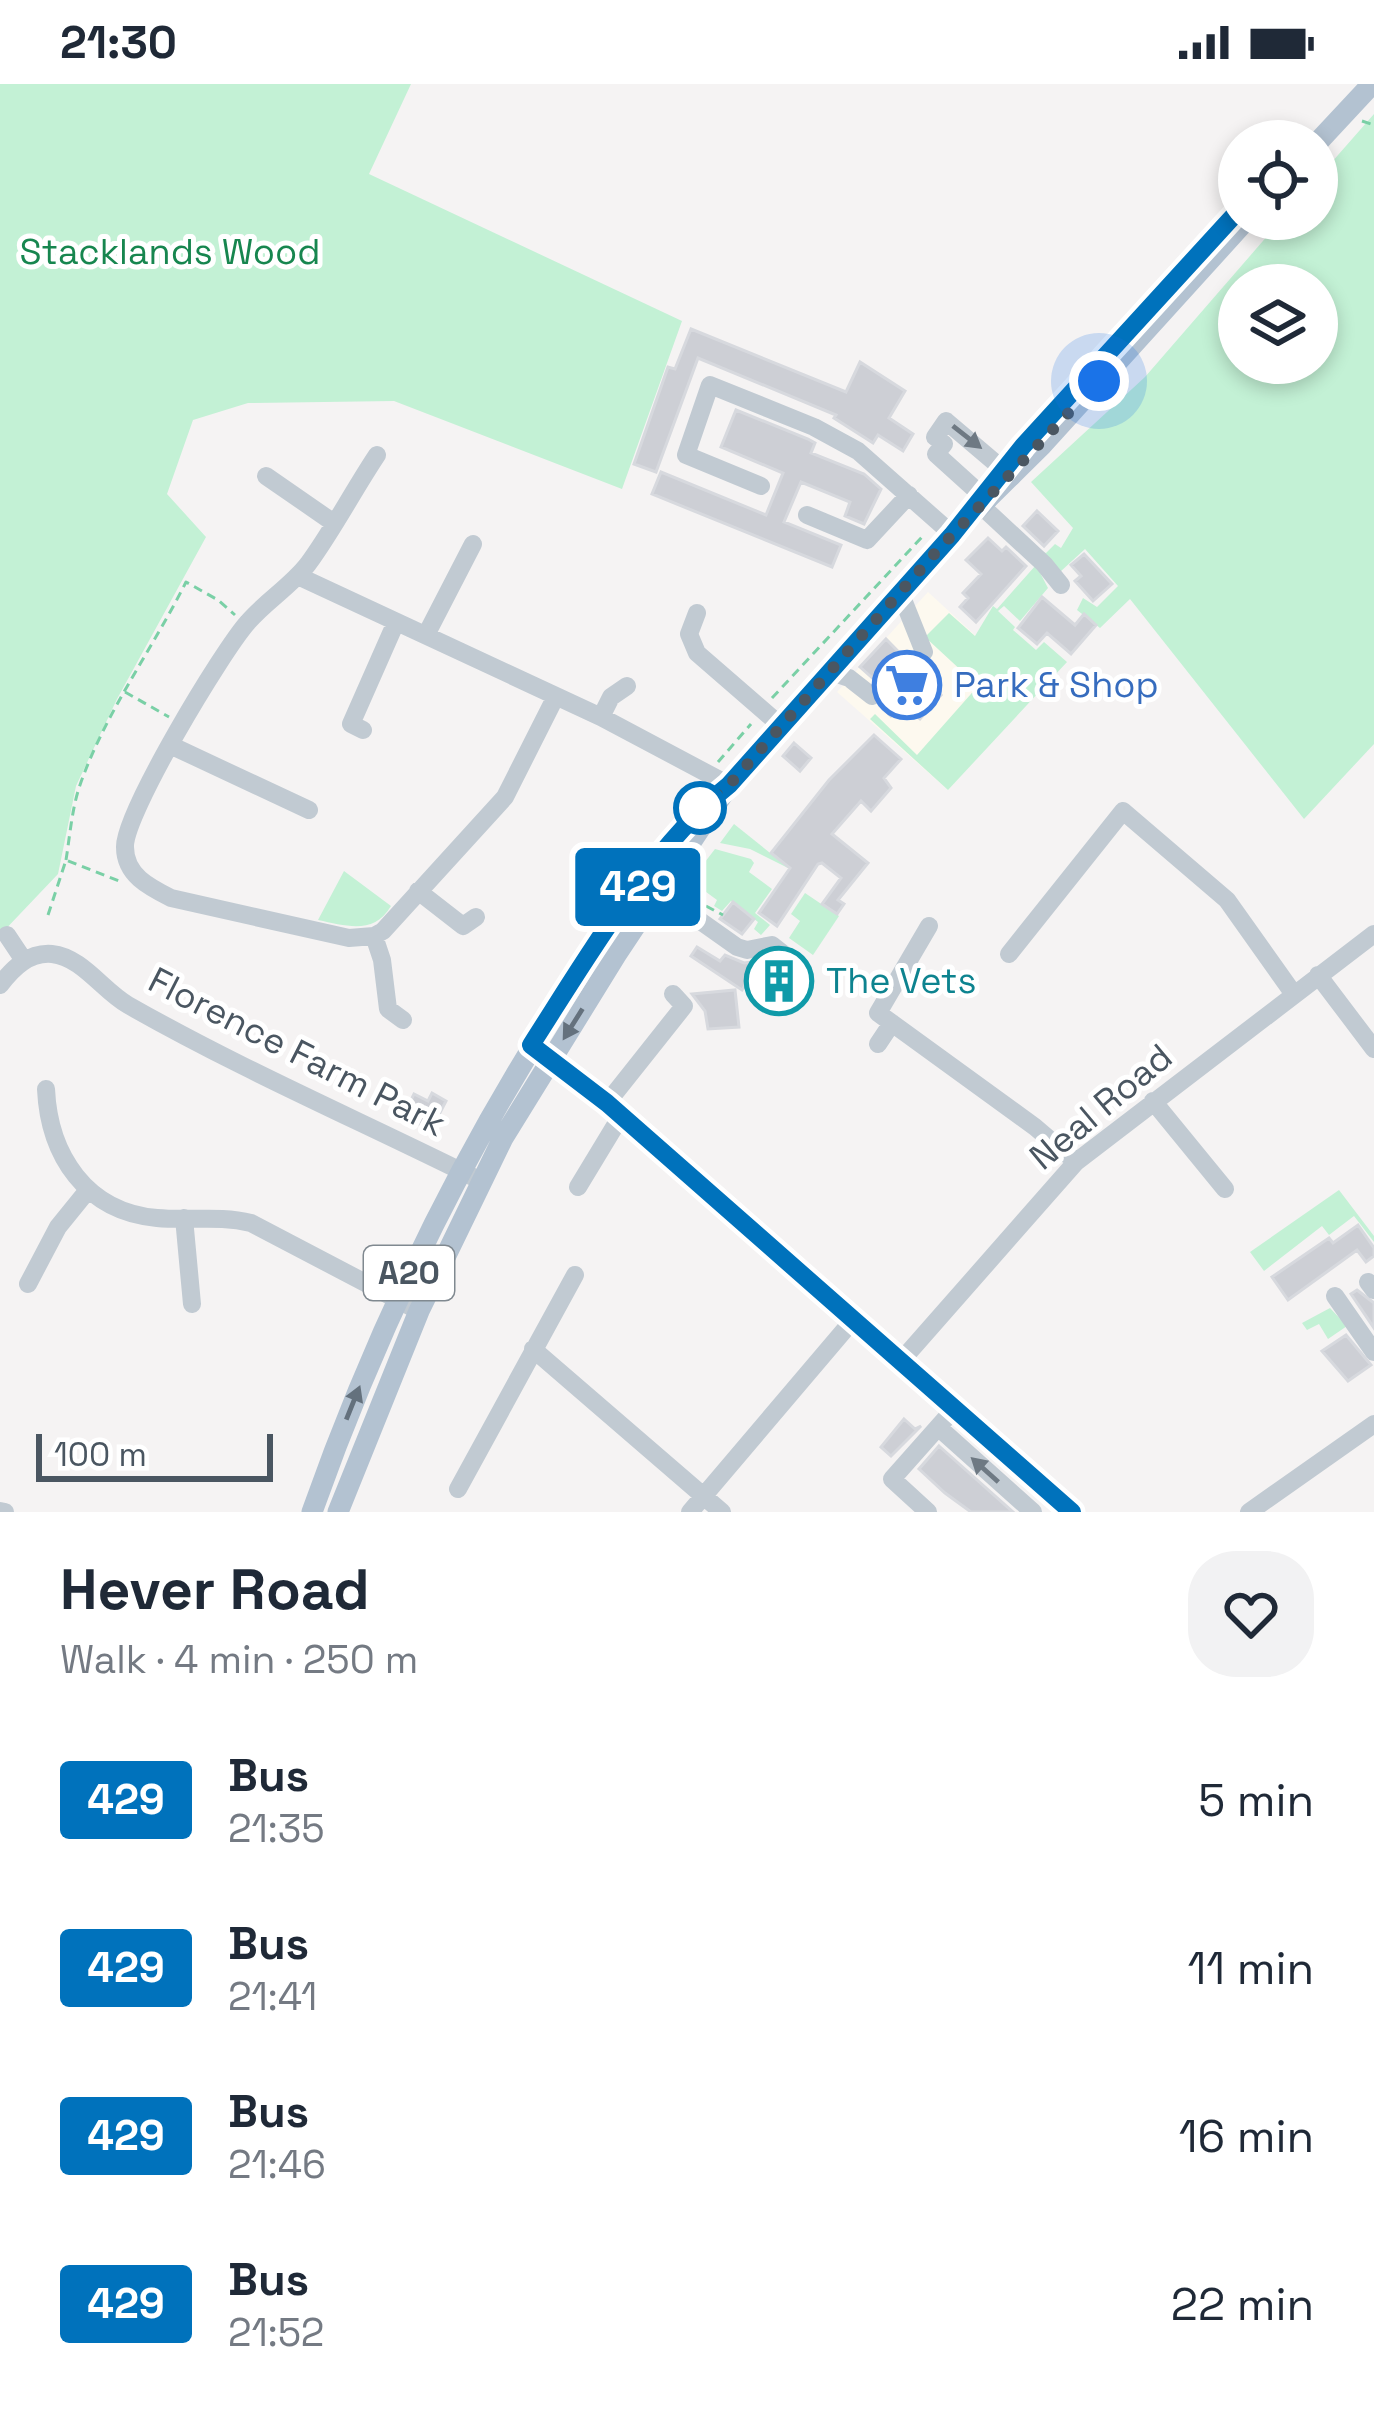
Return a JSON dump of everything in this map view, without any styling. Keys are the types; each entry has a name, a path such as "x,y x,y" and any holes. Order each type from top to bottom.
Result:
{"main road":[{"path":"1320,120 1353,84"},
{"path":"1338,120 1372,84"},
{"name":"A20","path":"1008,473 1218,234"},
{"name":"A20","path":"338,1512 419,1311 481,1181 641,916 650,886 729,785 771,717 828,671 1226,240"},
{"name":"A20","path":"312,1512 397,1300 460,1170 531,1045 641,916"}],"street":[{"path":"761,486 686,455 710,386 844,443 884,470 952,535"},
{"path":"1008,473 946,421 935,437 944,444 936,454 1061,585"},
{"path":"376,455 298,576 245,625 170,745 125,840 128,862 145,885 171,898 349,938 374,937 505,796 556,696"},
{"path":"365,473 386,486"},
{"path":"266,476 334,523"},
{"path":"807,515 867,540 909,495"},
{"path":"426,634 468,553 443,550"},
{"path":"298,576 601,716 729,785"},
{"path":"900,592 924,652"},
{"path":"697,613 689,634 697,653 771,717"},
{"path":"363,730 351,724 397,622"},
{"path":"828,671 849,678 872,696"},
{"path":"601,716 610,697 627,686"},
{"path":"170,745 309,810"},
{"path":"280,820 289,800"},
{"path":"1009,954 1123,811 1227,900 1293,993"},
{"path":"650,886 737,946 747,950 772,945 786,956"},
{"path":"418,891 463,926 476,916"},
{"path":"929,926 878,1013 1035,1126 1076,1162"},
{"path":"0,985 23,959 7,934"},
{"name":"Neal Road","path":"901,1361 1076,1162 1374,934"},
{"path":"374,937 388,1009 403,1020"},
{"name":"Florence Farm Park","path":"23,959 54,954 88,971 115,997 218,1053 481,1181"},
{"path":"1318,975 1374,1049"},
{"path":"578,1187 614,1109 684,1005"},
{"path":"878,1044 892,1023"},
{"path":"531,1045 614,1109 1072,1512"},
{"path":"68,1104 46,1097 56,1148 88,1190 154,1218 226,1216 251,1223 419,1311"},
{"path":"1154,1101 1225,1189"},
{"path":"28,1284 58,1227 88,1190"},
{"path":"184,1218 192,1304"},
{"path":"458,1489 575,1275"},
{"path":"167,1283 190,1281"},
{"path":"1336,1296 1374,1352"},
{"path":"696,1504 853,1320"},
{"path":"533,1349 696,1504 722,1512"},
{"path":"928,1512 892,1479 955,1408"},
{"path":"1250,1512 1374,1424"},
{"path":"938,1427 1033,1512"}],"path":[{"path":"746,730 771,717 922,537"},
{"path":"48,915 66,860 80,786 124,691 186,582 218,600 245,625"},
{"path":"124,691 182,724"},
{"path":"66,860 125,884 145,885"}],"shaded area":[{"path":"928,592 1037,692 948,790 837,692"}],"green space":[{"name":"Stacklands Wood","path":"0,84 411,84 369,174 682,321 622,489 394,401 248,403 193,420 167,494 206,537 117,699 76,786 58,874 0,935"},
{"path":"1374,114 1374,744 1304,819 1130,599 1100,628 1077,610 1083,598 1097,607 1118,586 1085,549 1060,572 1039,551 1046,553 1055,544 1061,548 1073,528 1031,482 1145,377 1218,293 1218,384 1338,384 1338,264 1243,264 1264,240 1338,240 1338,155"},
{"path":"1036,565 1048,588 1020,621 1004,606 998,611 1036,650 1044,642 1067,662 948,790 870,719 875,714 917,755 978,686 925,637 949,613 975,636 993,606 997,609"},
{"path":"734,824 790,869 750,849 720,843"},
{"path":"715,849 751,859 749,872 772,889 755,913 770,925 761,935 754,929 758,922 731,901 722,911 714,906 717,900 687,878"},
{"path":"344,871 391,906 384,915 359,926 318,920"},
{"path":"805,893 839,916 813,955 789,938 800,921 791,914"},
{"path":"1339,1190 1374,1242 1354,1216 1329,1235 1322,1226 1264,1271 1250,1252"},
{"path":"1330,1308 1347,1326 1328,1339 1319,1324 1307,1330 1302,1323"}],"building":[{"path":"691,329 846,392 860,362 905,391 889,418 913,434 903,451 878,435 873,443 836,415 698,358 656,472 634,464 668,367 675,369"},
{"path":"736,410 808,439 815,443 811,453 864,474 881,489 864,524 845,516 850,502 801,482 784,522 841,545 832,567 652,494 661,472 766,515 783,473 721,447"},
{"path":"1037,511 1058,531 1044,546 1023,526"},
{"path":"988,538 1026,566 976,622 960,607 968,598 963,593 981,574 966,560"},
{"path":"1084,554 1112,584 1093,601 1075,581 1081,576 1071,565"},
{"path":"1042,597 1075,625 1084,614 1096,625 1071,654 1047,633 1037,644 1018,628"},
{"path":"886,639 941,695 920,719 904,705 891,716 880,706 888,692 860,667"},
{"path":"874,735 901,759 884,778 891,788 871,811 861,801 832,834 868,863 838,900 844,904 837,914 822,904 841,878 818,864 777,926 759,913 790,868 771,853 829,780"},
{"path":"794,743 811,758 800,771 783,756"},
{"path":"733,902 754,919 742,934 720,919"},
{"path":"697,947 720,961 725,955 744,963 768,960 792,978 781,991 754,971 742,990 691,956"},
{"path":"735,990 739,1027 708,1029 705,1011 692,994"},
{"path":"432,1093 446,1101 431,1130 403,1116 414,1094 428,1101"},
{"path":"1358,1225 1374,1248 1374,1256 1366,1262 1357,1250 1288,1300 1272,1277 1329,1238 1333,1243"},
{"path":"1357,1290 1374,1303 1374,1328 1351,1294"},
{"path":"1346,1335 1371,1365 1348,1381 1322,1351"},
{"path":"904,1419 915,1429 921,1426 891,1456 881,1447"},
{"path":"939,1446 1013,1512 971,1512 945,1493 919,1469"}],"bus line":[{"name":"429","path":"1072,1512 607,1103 531,1045 599,941 700,807 729,785 952,535 1068,396 1218,233"}],"place":[{"name":"Park & Shop","path":"907,685"},
{"name":"The Vets","path":"779,981"}],"route":[{"path":"700,808 729,785 936,552 1099,381"}]}
